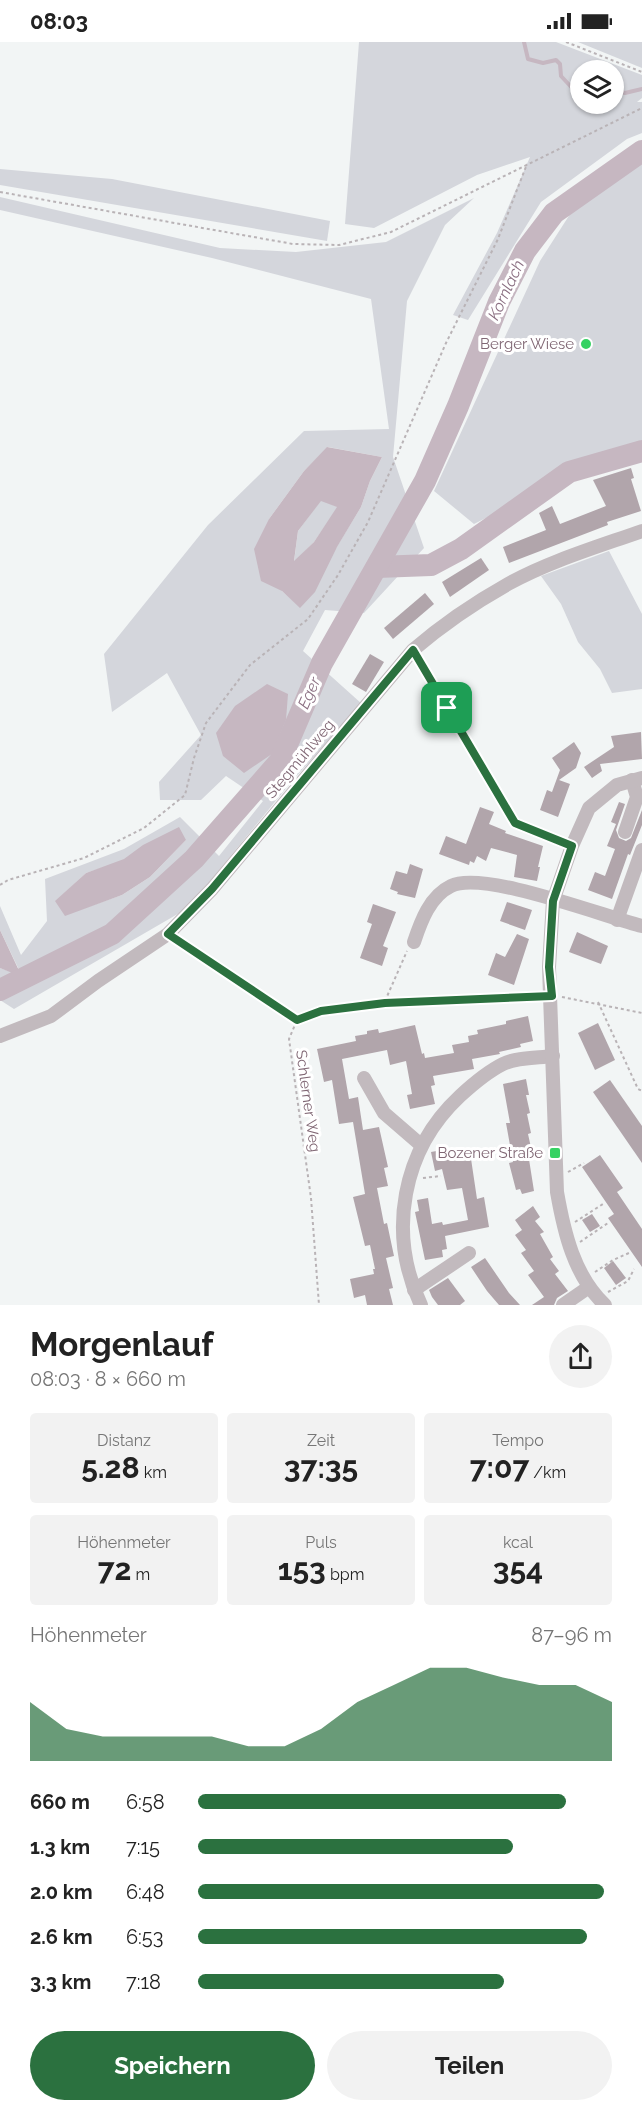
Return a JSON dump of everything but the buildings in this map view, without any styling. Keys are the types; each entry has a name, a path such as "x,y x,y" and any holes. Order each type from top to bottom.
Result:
{"street":[{"name":"Stegmühlweg","path":"0,1036 51,1016 168,934 212,889 413,650 443,624 509,583 574,555 642,531"},
{"path":"602,1302 587,1283 571,1248 564,1229 557,1192 552,996 549,967 553,901 572,846 589,808 617,785 637,779 637,798 625,832"},
{"path":"616,920 641,853"},
{"path":"414,942 422,919 437,896 450,886 466,881 507,886 642,926"},
{"path":"421,1305 414,1290 405,1252 402,1221 404,1193 421,1145 448,1107 477,1080 505,1062 553,1056"},
{"path":"364,1078 384,1113 421,1145"},
{"path":"414,1290 469,1253"},
{"path":"563,1305 587,1283"}],"path":[{"path":"566,42 642,72"},
{"path":"0,192 293,244 339,245 391,232 527,164 608,127 642,108"},
{"path":"0,885 8,880 84,858 144,828 185,795 206,723 250,665 308,618 338,575 368,522 446,343 498,239 527,164"},
{"path":"413,650 515,823 572,846"},
{"path":"168,934 297,1020 321,1011 385,1003 552,996 598,1002 642,1012"},
{"path":"385,1003 405,954 414,942"},
{"path":"598,1002 638,1089 642,1091"},
{"name":"Schlerner Weg","path":"297,1020 289,1039 311,1198 320,1305"},
{"path":"564,1229 603,1204"},
{"path":"571,1248 608,1223"},
{"path":"587,1283 613,1260 629,1253"},
{"path":"602,1302 628,1281 634,1269"}],"shaded area":[{"path":"359,42 556,42 603,60 570,60 570,114 624,114 624,68 642,75 642,98 637,102 642,102 642,133 627,139 541,202 468,320 453,315 497,233 530,157 477,175 374,228 345,224"},
{"path":"578,42 642,42 642,68"},
{"path":"642,163 642,455 571,475 474,524 434,491 540,261 572,211"},
{"path":"0,169 112,179 330,221 327,241 0,185"},
{"path":"0,197 220,248 296,252 386,242 474,198 445,225 407,301 393,457 424,548 364,613 325,610 303,651 362,704 292,781 188,908 14,1009 0,1000 0,968 22,976 0,930 0,906 21,955 47,921 45,879 124,849 180,817 219,856 263,801 226,776 201,800 160,800 159,782 201,735 167,673 112,712 104,654 208,525 304,431 389,429 371,299 212,258 0,210","holes":["328,447 382,457 361,507 300,607 282,591 269,519 304,471","186,840 150,877 122,895 65,915 56,901 86,873"]},
{"path":"327,447 382,457 361,507 337,547 315,592 300,608 282,591 261,581 254,549 269,519 304,471","holes":["321,501 337,507 314,542 294,561 298,531"]},
{"path":"321,500 338,507 314,542 294,562 298,531"},
{"path":"609,551 642,614 642,689 612,693 600,669 578,642 561,604 541,576"},
{"path":"267,684 288,694 286,720 272,754 244,773 223,756 216,733 235,706"},
{"path":"179,827 186,840 150,877 122,895 65,916 55,901 86,873 124,859 143,845"},
{"path":"0,930 22,977 0,968"}],"waterway":[{"path":"524,42 528,59 543,63 556,60 560,64 561,76 570,86"},
{"path":"624,93 642,89"},
{"name":"Eger","path":"0,990 112,934 194,859 280,761 322,663 425,481 458,406 499,302 525,251 554,213 642,151"},
{"name":"Eger","path":"377,567 431,565 461,549 569,472 642,451"}],"place":[{"name":"Berger Wiese","path":"586,344"},
{"name":"Bozener Straße","path":"555,1153"}],"route":[{"path":"413,650 447,708 515,823 572,846 553,901 549,967 552,996 385,1003 321,1011 297,1020 168,934 212,889 413,650"}],"water label":[{"name":"Kornlach","path":"506,290"}]}
